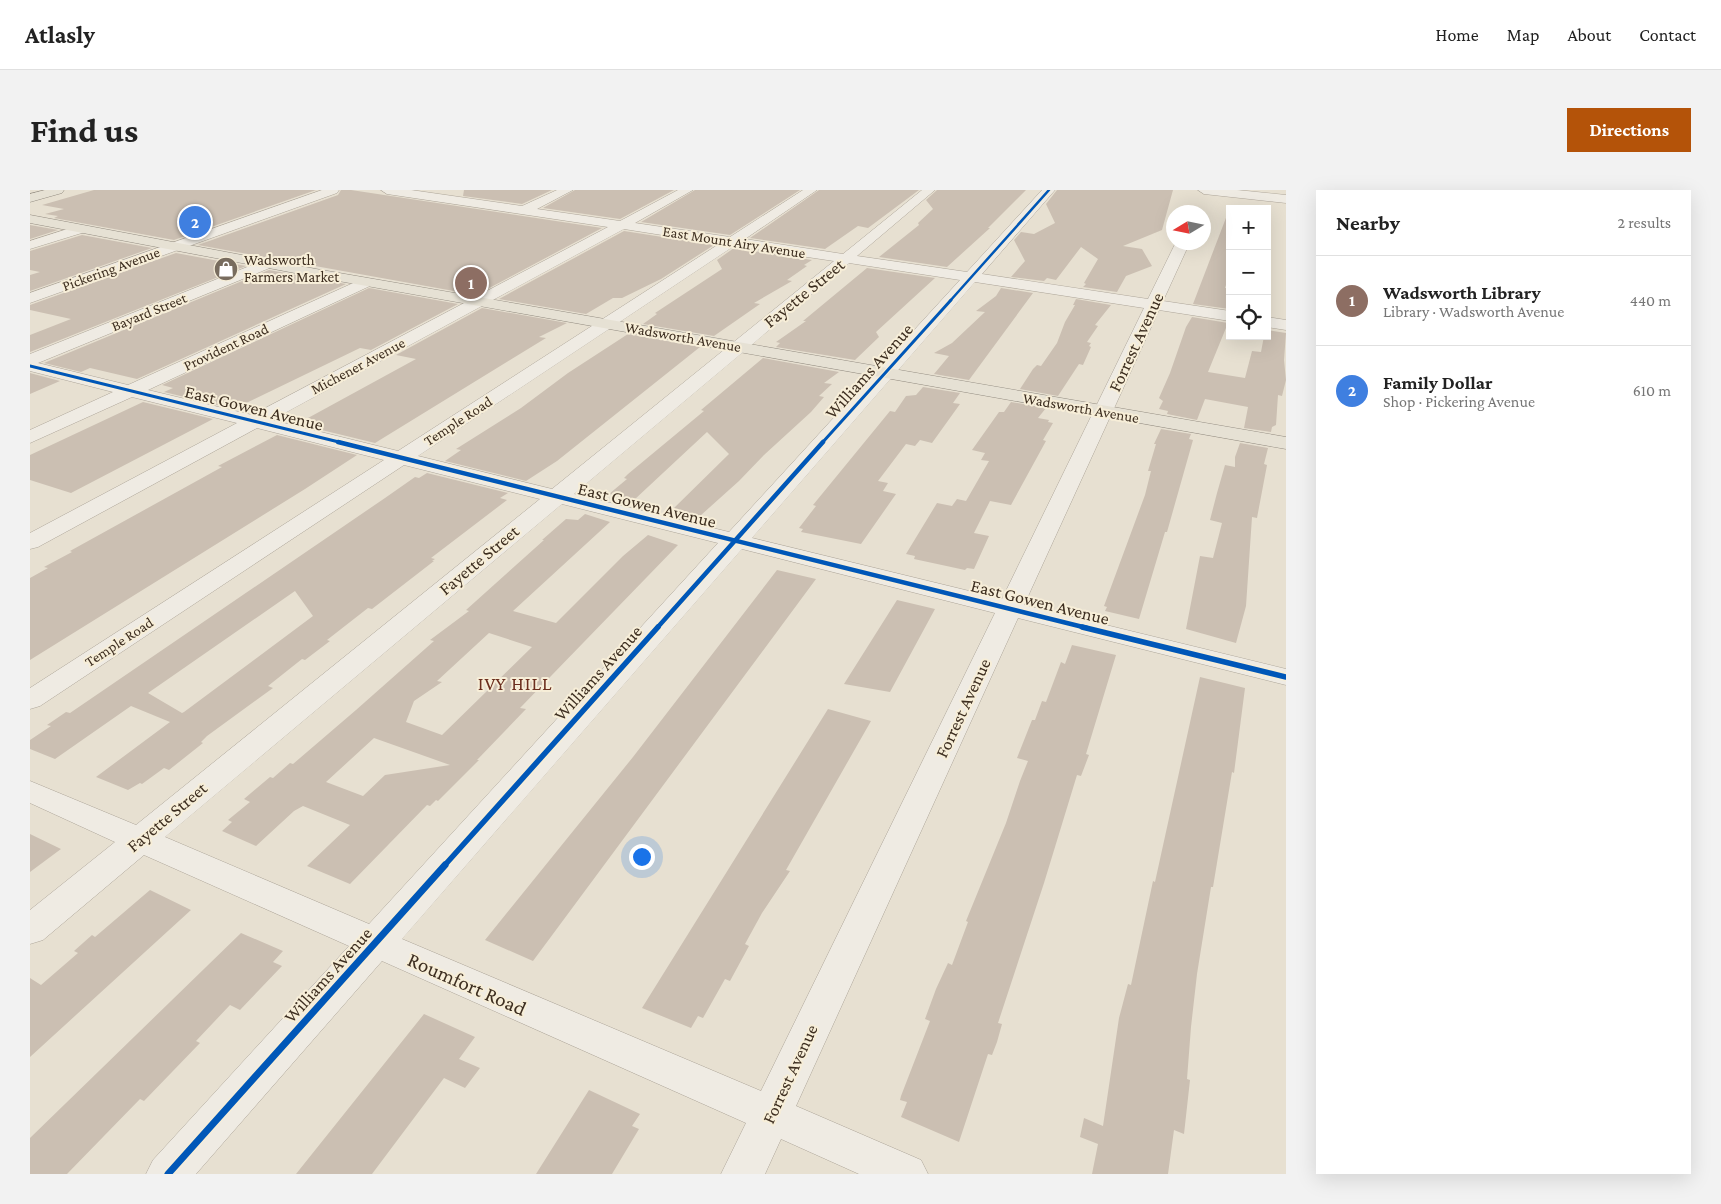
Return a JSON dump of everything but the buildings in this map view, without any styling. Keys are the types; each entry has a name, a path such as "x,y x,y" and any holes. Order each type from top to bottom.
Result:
{"main road":[{"path":"30,192 38,190"},
{"path":"30,198 58,190"},
{"name":"Wadsworth Avenue","path":"32,220 367,282 1286,443"}],"street":[{"name":"Pickering Avenue","path":"30,298 333,190"},
{"name":"East Mount Airy Avenue","path":"387,190 1226,315"},
{"path":"434,197 452,190"},
{"path":"524,210 567,190"},
{"name":"Michener Avenue","path":"30,542 686,190"},
{"name":"Temple Road","path":"30,700 811,190"},
{"name":"Fayette Street","path":"30,930 929,190"},
{"name":"Williams Avenue","path":"168,1174 1049,190"},
{"path":"1201,203 1206,190 1286,199"},
{"path":"30,245 80,229"},
{"name":"Forrest Avenue","path":"743,1174 1179,250"},
{"name":"Bayard Street","path":"30,360 267,264"},
{"name":"Provident Road","path":"30,437 367,282"},
{"path":"1271,323 1286,325"},
{"name":"East Gowen Avenue","path":"30,366 1286,677"},
{"name":"Roumfort Road","path":"30,791 906,1174"}],"cycle path":[{"path":"168,1174 1049,190"},
{"path":"30,366 1286,677"}],"place":[{"name":"Family Dollar","path":"195,222"},
{"name":"Wadsworth Farmers Market","path":"226,269"},
{"name":"Wadsworth Library","path":"471,283"}],"district":[{"name":"IVY HILL","path":"515,683"}]}
